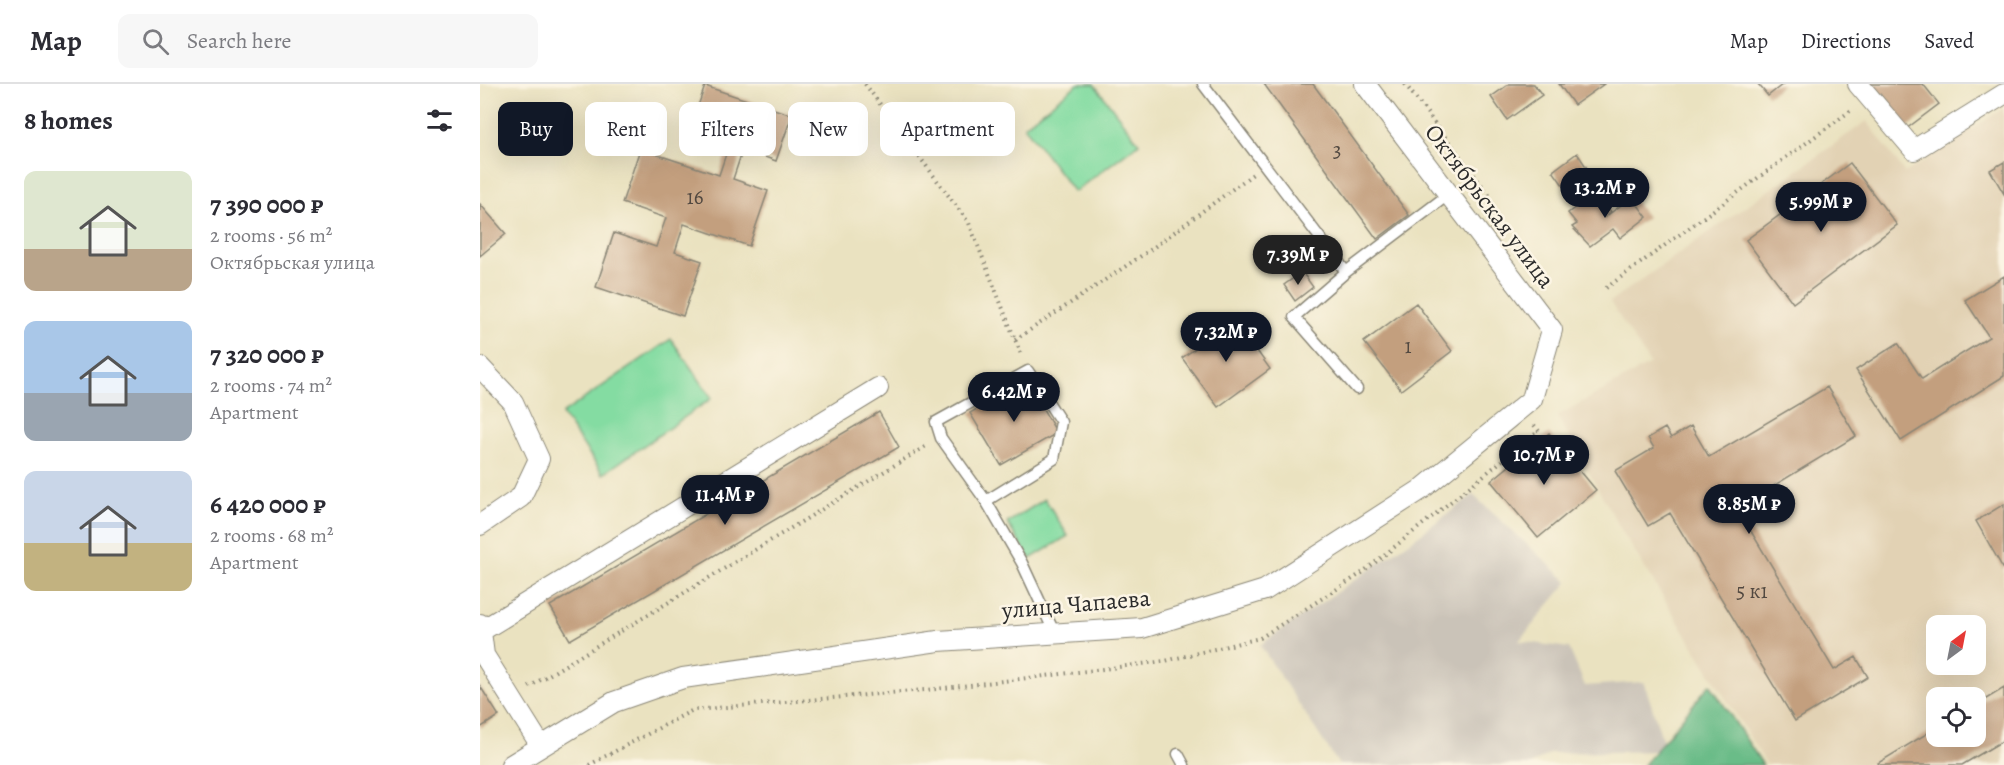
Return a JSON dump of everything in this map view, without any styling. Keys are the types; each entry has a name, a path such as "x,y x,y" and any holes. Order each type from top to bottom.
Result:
{"street":[{"name":"Октябрьская улица","path":"1365,84 1552,330"},
{"path":"1863,91 1914,150 2004,94"},
{"name":"улица Чапаева","path":"511,765 614,702 683,678 938,641 1142,628 1265,590 1422,489 1532,399 1552,330"},
{"path":"480,367 513,402 539,459 520,497 480,525"},
{"path":"481,631 878,388"},
{"path":"480,624 484,655 541,746"}],"lane":[{"path":"1203,84 1346,272"},
{"path":"1357,389 1294,317 1346,272 1449,194"},
{"path":"986,501 1054,459 1061,422 1028,371 936,422 941,438 986,501 1022,563 1055,634"},
{"path":"1178,754 1184,765"}],"path":[{"path":"865,84 969,223 1028,371"},
{"path":"1405,84 1490,196 1464,215"},
{"path":"1606,288 1863,91"},
{"path":"1015,340 1150,250 1265,165"},
{"path":"511,698 941,438"}],"shaded area":[{"path":"2004,108 2004,765 1767,765 1622,531 1557,416 1650,364 1610,302 1867,121 1905,173"},
{"path":"1473,495 1568,582 1519,641 1569,648 1585,686 1644,682 1666,751 1551,753 1530,765 1339,765 1260,645 1411,541"}],"green space":[{"path":"1078,84 1094,84 1139,143 1074,192 1024,126"},
{"path":"671,339 712,398 603,474 562,414"},
{"path":"1045,499 1068,536 1030,559 1007,523"},
{"path":"1710,684 1763,765 1644,765"}],"building":[{"path":"1264,84 1313,84 1409,215 1377,239"},
{"path":"1509,84 1534,84 1542,95 1507,120 1491,97"},
{"path":"1559,84 1604,84 1574,105"},
{"path":"1758,84 1783,84 1768,96"},
{"path":"1871,84 1923,84 1939,104 1906,129"},
{"path":"705,86 753,102 699,102"},
{"path":"776,110 788,114 788,126 776,161 762,156 776,156"},
{"path":"1577,153 1587,168 1563,185 1553,171"},
{"path":"638,156 661,156 719,175 725,156 741,156 733,179 768,191 749,246 684,224 675,252 702,261 683,316 596,287 614,233 656,247 666,218 622,203"},
{"path":"2004,162 2004,194 1990,170"},
{"path":"1850,163 1897,225 1793,303 1746,240"},
{"path":"1595,192 1611,212 1604,218 1632,197 1647,217 1620,238 1613,229 1590,246 1572,227 1577,224 1568,213"},
{"path":"480,204 506,234 480,256"},
{"path":"1302,272 1313,287 1295,301 1284,285"},
{"path":"2004,276 2004,376 1901,441 1856,370 1898,343 1922,379 1989,337 1965,300"},
{"path":"1416,303 1452,351 1401,390 1364,342"},
{"path":"1235,320 1270,369 1218,407 1182,358"},
{"path":"1026,380 1057,433 1001,465 970,413"},
{"path":"1827,387 1856,436 1737,508 1834,670 1856,657 1868,677 1795,721 1670,513 1648,526 1615,471 1654,448 1648,438 1665,428 1671,438 1691,426 1709,457"},
{"path":"879,412 899,447 570,640 550,606"},
{"path":"1549,433 1596,490 1538,538 1491,481"},
{"path":"2004,504 2004,570 1976,521"},
{"path":"480,686 499,716 480,728"},
{"path":"2004,688 2004,740 1962,765 1879,765 1878,763 1926,734 1926,747 1986,747 1986,699"}]}
